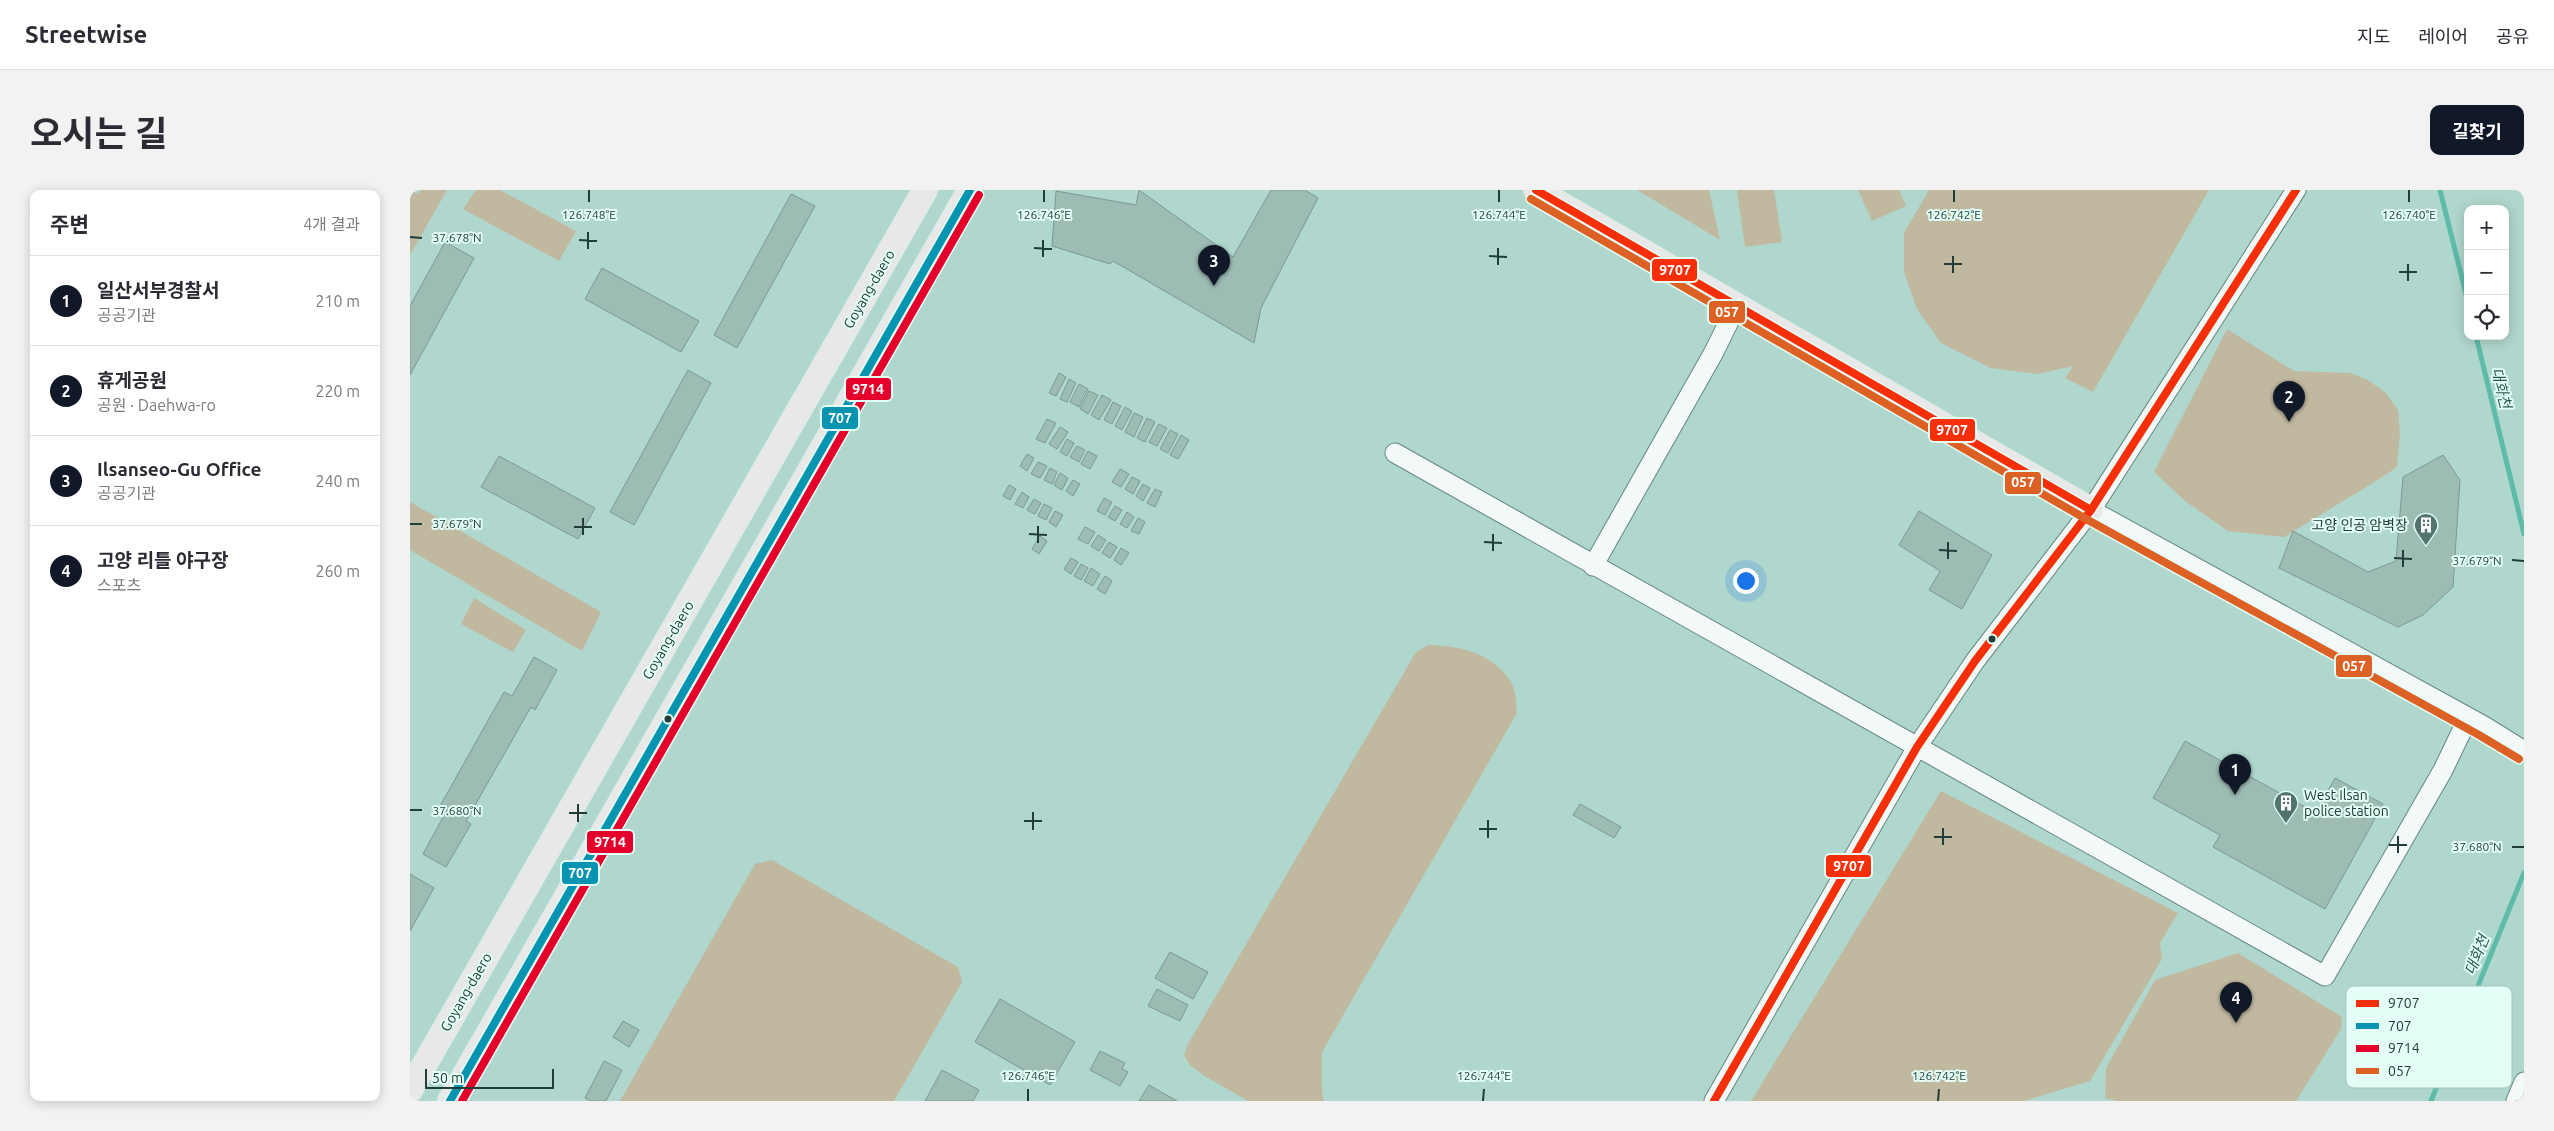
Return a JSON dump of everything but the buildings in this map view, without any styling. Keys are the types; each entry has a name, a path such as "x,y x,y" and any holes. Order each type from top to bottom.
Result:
{"main road":[{"name":"Goyang-daero","path":"410,1090 925,190"},
{"path":"450,1101 970,190"},
{"path":"1536,190 2091,510"}],"street":[{"path":"1714,1101 1917,747 1975,662 2091,510 2296,190"},
{"path":"1593,566 1714,352 1737,305"},
{"path":"1395,453 2325,976 2442,770 2476,722"},
{"path":"2091,510 2476,722 2524,751"},
{"path":"2516,1101 2524,1082"}],"shaded area":[{"path":"410,190 418,194 421,190 447,190 410,255"},
{"path":"476,190 500,190 576,231 559,261 463,209"},
{"path":"1637,190 1709,190 1720,240"},
{"path":"1737,190 1774,190 1782,242 1745,247"},
{"path":"1858,190 1899,190 1906,206 1872,221"},
{"path":"1929,190 2209,190 2093,392 2065,378 2073,366 2038,374 1991,368 1941,343 1917,309 1904,272 1904,233"},
{"path":"2227,329 2294,371 2350,373 2368,380 2386,393 2398,410 2400,434 2397,467 2284,537 2228,531 2185,501 2154,472"},
{"path":"410,502 601,612 582,651 410,550"},
{"path":"474,598 526,630 513,652 461,624"},
{"path":"1428,645 1439,645 1473,652 1493,663 1502,670 1513,687 1517,713 1322,1052 1322,1092 1324,1101 1248,1101 1203,1075 1190,1065 1184,1055 1188,1044 1416,652"},
{"path":"1941,791 2178,913 2160,943 2162,959 2090,1081 2024,1101 1751,1101"},
{"path":"772,860 958,967 962,982 894,1101 620,1101 755,864"},
{"path":"2238,953 2342,1017 2341,1029 2296,1101 2117,1101 2105,1098 2106,1068 2155,980"}],"waterway":[{"name":"대화천","path":"2440,190 2466,295"},
{"name":"대화천","path":"2477,340 2524,534"},
{"name":"대화천","path":"2478,986 2524,873"},
{"name":"대화천","path":"2431,1101 2436,1088"}],"transit line":[{"name":"707","path":"450,1101 970,190"},
{"name":"9707","path":"1536,190 2091,510"},
{"name":"9707","path":"1714,1101 1917,747 1975,661 2091,510 2296,190"},
{"name":"9714","path":"462,1101 979,195"},
{"name":"057","path":"1531,199 2086,519 2479,735 2519,759"}],"place":[{"name":"Ilsanseo-Gu Office","path":"1214,286"},
{"name":"휴게공원","path":"2289,422"},
{"name":"고양 인공 암벽장","path":"2426,546"},
{"name":"일산서부경찰서","path":"2235,795"},
{"name":"West Ilsan police station","path":"2286,824"},
{"name":"고양 리틀 야구장","path":"2236,1023"}]}
